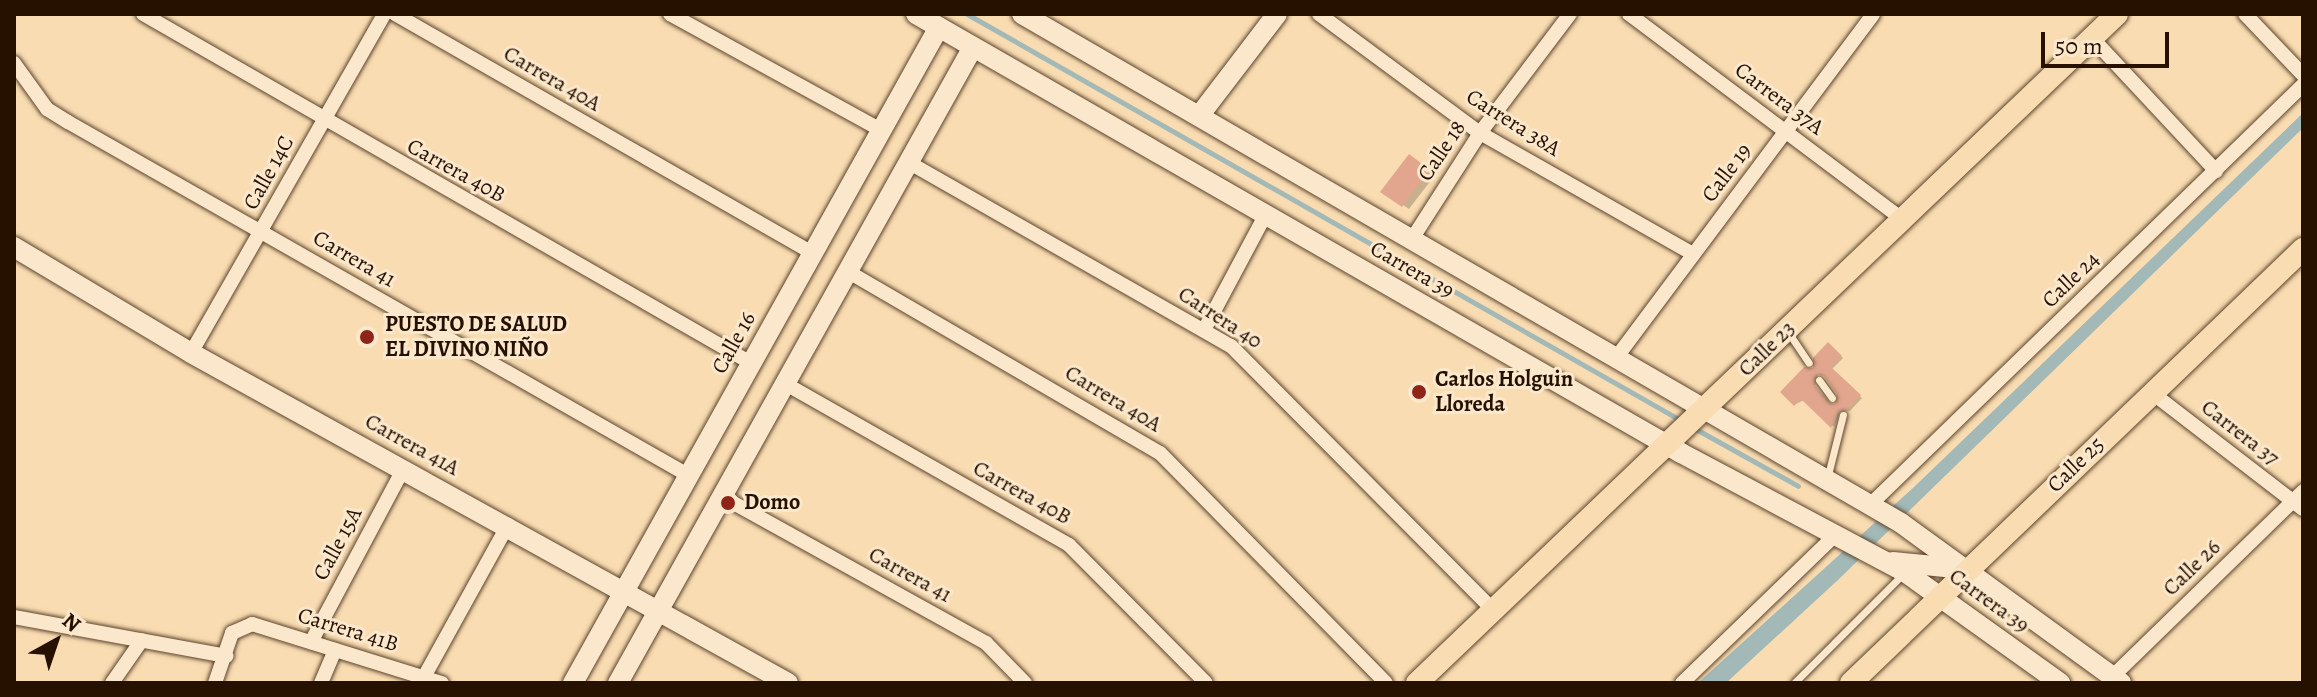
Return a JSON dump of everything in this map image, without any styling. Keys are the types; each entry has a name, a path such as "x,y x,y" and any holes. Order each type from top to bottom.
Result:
{"main road":[{"name":"Carrera 39","path":"916,14 1841,539 1903,566 2060,683"},
{"name":"Carrera 39","path":"1022,14 1616,358 1698,414 1826,480 1901,523 2116,680"},
{"path":"1199,116 1277,14"},
{"name":"Calle 23","path":"1417,683 2117,14"},
{"name":"Calle 16","path":"573,683 939,27"},
{"path":"618,683 973,47"},
{"name":"Carrera 41A","path":"14,247 191,353 624,588 788,683"},
{"name":"Calle 25","path":"1851,683 2303,249"},
{"name":"Carrera 39","path":"1903,566 1969,570"}],"street":[{"name":"Carrera 40B","path":"143,14 323,122 751,363"},
{"name":"Calle 14C","path":"191,353 384,14"},
{"name":"Carrera 40A","path":"395,14 812,253"},
{"path":"670,14 881,130"},
{"name":"Carrera 38A","path":"1319,14 1480,133 1693,254"},
{"name":"Calle 18","path":"1412,239 1480,133 1570,14"},
{"name":"Carrera 37A","path":"1629,14 1902,219"},
{"name":"Calle 19","path":"1616,358 1873,14"},
{"path":"2245,14 2303,75"},
{"path":"2092,38 2216,171"},
{"name":"Carrera 41","path":"14,63 47,109 688,475"},
{"name":"Calle 24","path":"1874,508 2303,85"},
{"name":"Carrera 40","path":"908,162 1204,330 1256,367 1492,609"},
{"path":"1204,330 1266,214"},
{"name":"Carrera 40A","path":"847,271 1160,453 1386,683"},
{"name":"Carrera 40B","path":"784,383 1069,545 1206,683"},
{"name":"Carrera 37","path":"2151,392 2300,500"},
{"name":"Calle 15A","path":"311,642 404,468"},
{"name":"Carrera 41","path":"721,496 986,643 1025,683"},
{"name":"Calle 26","path":"2116,680 2300,500"},
{"path":"424,677 508,525"},
{"path":"1682,683 1841,539"},
{"path":"14,617 226,656 215,683"},
{"name":"Carrera 41B","path":"226,656 232,633 252,624 442,683"},
{"path":"112,683 142,640"},
{"path":"321,683 335,650"}],"lane":[{"path":"1787,330 1809,363"},
{"path":"1819,380 1832,398"},
{"path":"1826,480 1843,415"},
{"path":"1794,683 1903,566"}],"water":[{"path":"2303,113 2303,128 1839,579 1726,683 1698,683 1914,487"}],"building":[{"path":"1409,154 1430,170 1402,207 1380,192"},
{"path":"1828,342 1842,356 1831,367 1861,395 1847,410 1838,411 1831,428 1801,399 1794,406 1780,392 1804,367 1813,368 1813,358","holes":["1816,374 1824,376 1837,394 1835,404 1827,402 1814,384"]}],"waterway":[{"path":"967,14 1682,421"},
{"path":"1694,428 1798,486"}],"place":[{"name":"PUESTO DE SALUD EL DIVINO NIÑO","path":"367,337"},
{"name":"Carlos Holguin Lloreda","path":"1419,392"},
{"name":"Domo","path":"728,503"}]}
